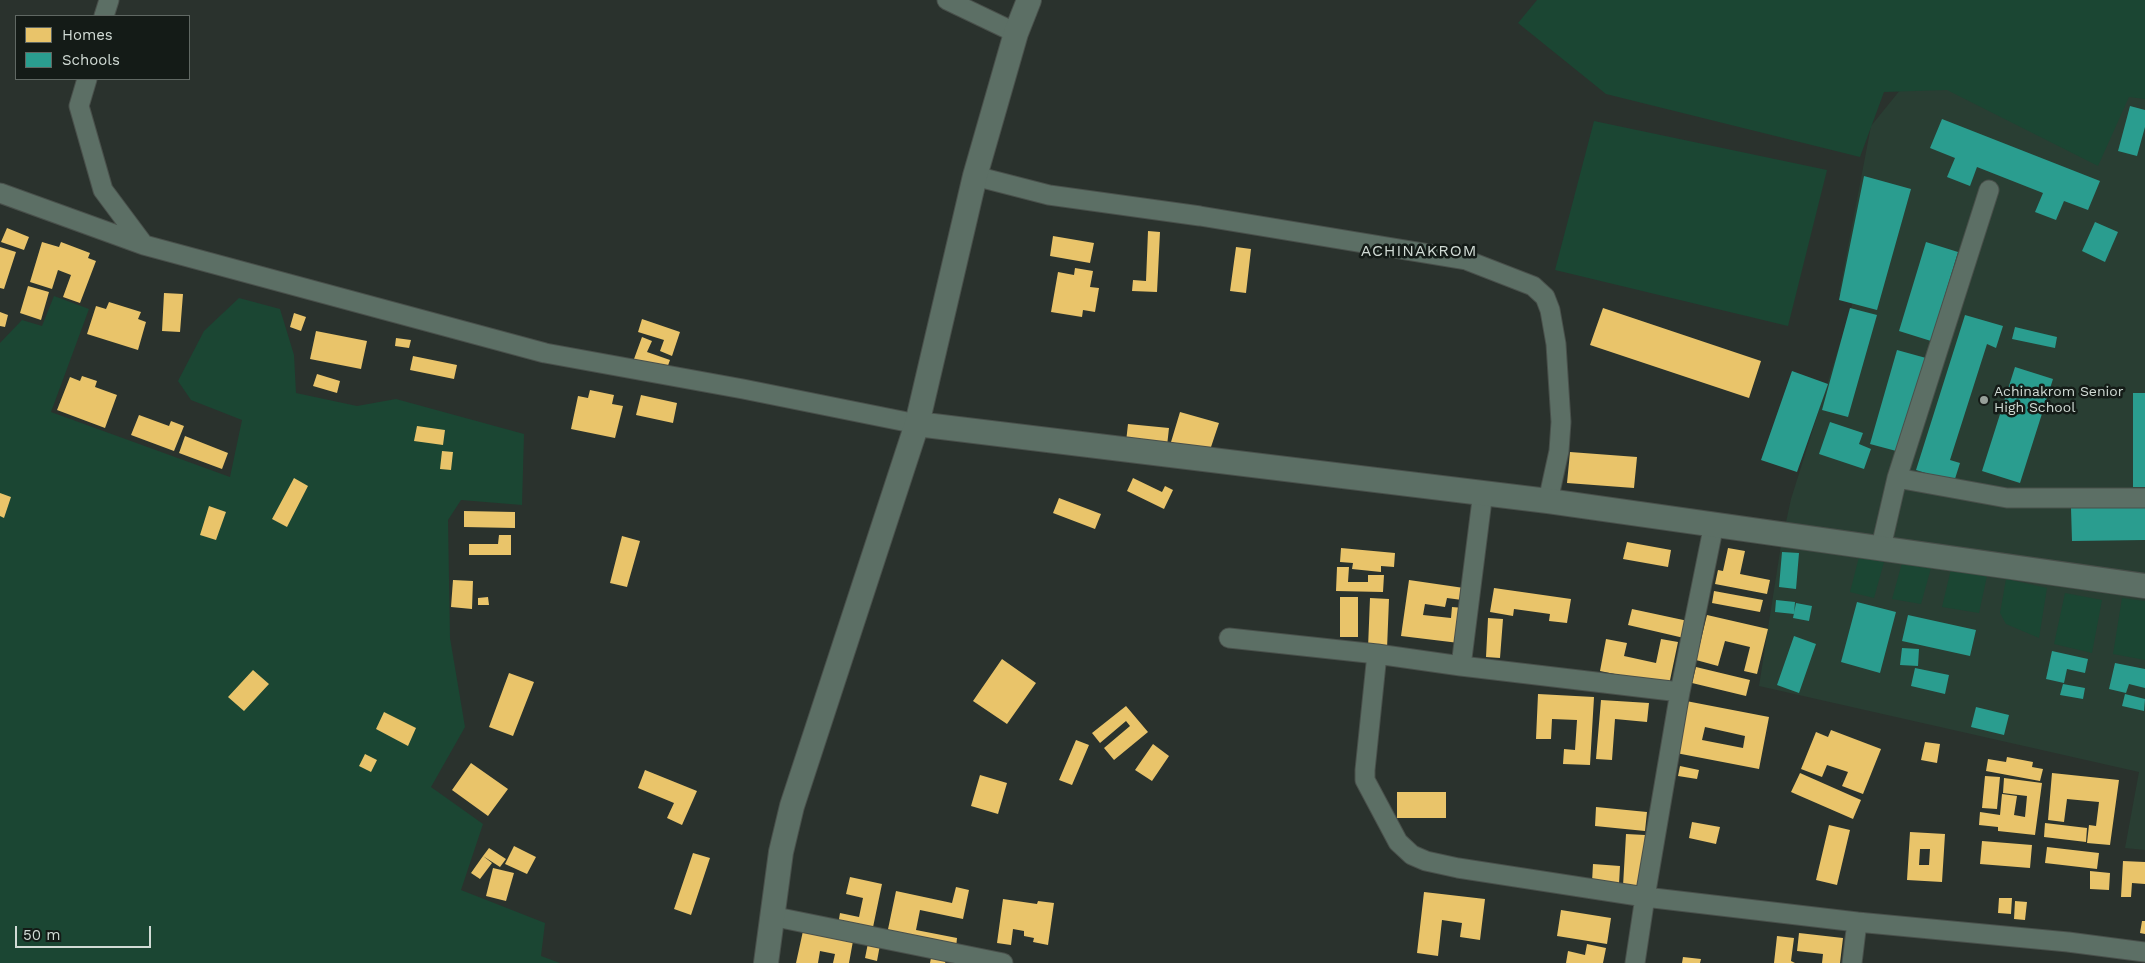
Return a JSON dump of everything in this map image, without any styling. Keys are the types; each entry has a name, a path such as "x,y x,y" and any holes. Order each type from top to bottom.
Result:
{"street":[{"path":"104,15 109,0"},
{"path":"947,0 1016,34"},
{"path":"766,963 780,852 792,806 917,424 975,176 1016,34 1029,0"},
{"path":"87,80 80,106 103,190 144,245"},
{"path":"975,176 1049,195 1200,216 1466,260 1533,286 1545,297 1550,310 1556,344 1561,422 1559,451 1548,501"},
{"path":"1881,546 1897,478 1989,190"},
{"path":"0,194 144,245 545,353 743,389 917,424 1483,492 1881,546 2145,586"},
{"path":"1897,478 2007,498 2145,498"},
{"path":"1461,666 1483,492"},
{"path":"1635,963 1680,692 1714,524"},
{"path":"1229,638 1377,654 1680,692"},
{"path":"1377,654 1365,780 1398,842 1412,855 1426,862 1645,897 1857,922 2068,942 2145,952"},
{"path":"771,916 1003,963"},
{"path":"1852,963 1857,922"}],"shaded area":[{"name":"Achinakrom Senior High School","path":"1973,0 2145,0 2145,850 2125,848 2139,772 1759,686 1781,545 1791,499 1853,302 1839,294 1871,126"}],"green space":[{"path":"1537,0 2145,0 2145,99 2129,97 2098,166 1947,90 1884,92 1860,157 1606,94 1518,23"},
{"path":"1594,121 1827,170 1788,326 1555,270"},
{"path":"54,296 89,309 51,412 230,477 242,420 191,400 178,381 204,331 239,298 280,309 294,355 296,393 357,406 396,399 524,434 522,505 461,500 448,520 450,638 465,727 431,787 483,824 461,890 545,923 541,956 560,963 0,963 0,343 22,320 42,326"},
{"path":"1859,557 1884,562 1874,598 1850,592"},
{"path":"1902,563 1931,568 1921,604 1892,599"},
{"path":"1951,569 1987,576 1979,613 1942,607"},
{"path":"2006,579 2047,588 2039,638 2006,624 2000,613"},
{"path":"2065,593 2102,600 2092,653 2054,644"},
{"path":"2122,598 2145,601 2145,660 2113,654"}],"building: Homes":[{"path":"7,228 29,237 24,250 1,242"},
{"path":"1148,231 1160,232 1157,292 1132,291 1133,280 1146,281"},
{"path":"1053,236 1094,243 1090,263 1050,256"},
{"path":"42,242 59,247 61,242 90,253 88,258 96,261 80,303 63,297 71,275 58,270 52,289 30,282"},
{"path":"0,247 16,252 4,289 0,288"},
{"path":"1236,247 1251,249 1246,293 1230,291"},
{"path":"1075,268 1093,271 1090,287 1099,288 1095,312 1083,310 1082,317 1051,312 1058,272 1074,275"},
{"path":"28,286 49,292 41,320 20,313"},
{"path":"164,293 183,294 180,332 162,331"},
{"path":"109,302 141,312 138,319 146,322 138,350 87,334 96,306 106,309"},
{"path":"1603,308 1761,361 1749,398 1590,345"},
{"path":"0,312 8,315 5,327 0,326"},
{"path":"294,313 306,317 301,331 290,327"},
{"path":"642,319 680,332 672,356 660,351 664,340 638,332"},
{"path":"316,331 367,341 361,369 310,359"},
{"path":"642,337 652,341 647,352 670,360 666,371 634,359"},
{"path":"396,338 411,340 409,348 395,346"},
{"path":"413,356 457,365 454,379 410,370"},
{"path":"317,374 340,381 337,393 313,386"},
{"path":"82,376 97,381 95,387 117,395 105,428 57,410 70,377 80,381"},
{"path":"590,390 614,395 612,404 623,406 615,438 571,429 578,396 588,398"},
{"path":"641,395 677,403 673,423 636,415"},
{"path":"1180,412 1219,423 1209,453 1171,442"},
{"path":"139,415 169,426 171,421 184,426 174,451 131,435"},
{"path":"1128,424 1169,428 1167,446 1126,442"},
{"path":"417,426 445,430 443,445 414,441"},
{"path":"185,436 228,453 222,469 179,453"},
{"path":"442,451 453,452 451,470 440,469"},
{"path":"1570,452 1637,457 1634,488 1567,483"},
{"path":"294,478 308,486 287,527 272,519"},
{"path":"1133,478 1162,492 1165,486 1173,490 1164,509 1127,491"},
{"path":"0,493 11,497 4,518 0,516"},
{"path":"1059,498 1101,514 1095,529 1053,513"},
{"path":"209,506 226,512 216,540 200,535"},
{"path":"464,511 515,512 515,528 464,527"},
{"path":"499,535 511,535 511,555 469,555 469,544 498,544"},
{"path":"622,536 640,541 627,587 610,583"},
{"path":"1627,542 1671,550 1668,567 1623,559"},
{"path":"1341,548 1395,553 1394,567 1381,566 1381,572 1352,569 1353,563 1340,562"},
{"path":"1728,548 1745,551 1740,574 1770,580 1767,594 1715,584 1718,570 1723,571"},
{"path":"1337,567 1349,567 1348,582 1368,582 1368,575 1384,575 1383,592 1336,591"},
{"path":"453,580 473,581 472,609 451,607"},
{"path":"1409,580 1464,588 1462,600 1447,598 1445,607 1425,604 1423,615 1451,618 1452,607 1464,608 1459,643 1401,636"},
{"path":"1494,588 1571,599 1567,623 1549,621 1550,614 1514,609 1513,616 1490,612"},
{"path":"1714,591 1763,600 1760,612 1712,603"},
{"path":"488,597 489,605 478,605 478,598"},
{"path":"1340,597 1358,597 1358,637 1340,637"},
{"path":"1370,598 1389,599 1387,649 1368,648"},
{"path":"1632,609 1688,621 1684,638 1628,625"},
{"path":"1707,615 1768,629 1757,674 1744,671 1750,647 1725,641 1718,666 1696,660"},
{"path":"1488,618 1503,619 1500,658 1486,657"},
{"path":"1606,639 1627,643 1624,656 1656,663 1661,639 1678,642 1669,685 1600,671"},
{"path":"1002,659 1036,683 1007,724 973,701"},
{"path":"1696,667 1750,680 1746,696 1692,683"},
{"path":"253,670 269,684 244,711 228,697"},
{"path":"509,673 534,682 513,736 489,727"},
{"path":"1538,694 1594,697 1590,765 1563,764 1564,749 1575,750 1577,720 1552,719 1551,739 1536,739"},
{"path":"1601,700 1649,703 1647,722 1615,719 1612,760 1596,759"},
{"path":"1686,701 1769,717 1759,769 1676,753","holes":["1705,727 1745,736 1743,748 1702,740"]},
{"path":"1126,706 1148,732 1114,760 1104,748 1130,726 1126,721 1100,743 1092,733"},
{"path":"384,712 416,728 408,746 376,729"},
{"path":"1831,730 1881,749 1863,794 1842,786 1848,772 1827,765 1822,777 1801,769 1816,732 1828,737"},
{"path":"1076,740 1089,745 1072,785 1059,780"},
{"path":"1925,742 1940,744 1937,763 1921,760"},
{"path":"1153,744 1169,756 1152,781 1135,770"},
{"path":"365,754 377,760 371,772 359,766"},
{"path":"2007,757 2033,762 2032,767 2043,769 2040,781 1986,771 1988,759 2006,762"},
{"path":"471,763 508,789 488,816 452,790"},
{"path":"1680,766 1699,770 1697,779 1678,776"},
{"path":"645,770 697,791 682,825 667,818 674,803 638,788"},
{"path":"1800,773 1861,800 1853,819 1791,792"},
{"path":"2052,773 2119,780 2110,845 2087,843 2089,825 2096,826 2099,802 2067,799 2064,822 2048,820"},
{"path":"980,775 1007,783 998,814 971,806"},
{"path":"1985,776 2000,777 1997,809 1982,808"},
{"path":"2004,778 2042,783 2035,835 1998,831 1998,827 1979,825 1980,812 2000,815 2002,794 2017,796 2014,815 2025,817 2027,796 2003,793"},
{"path":"1397,792 1446,792 1446,818 1397,818"},
{"path":"1596,807 1647,812 1645,831 1595,826"},
{"path":"1692,822 1720,827 1716,844 1689,838"},
{"path":"2045,823 2087,828 2086,842 2044,837"},
{"path":"1829,825 1850,830 1837,885 1816,880"},
{"path":"1910,832 1945,834 1942,882 1907,880","holes":["1920,849 1930,849 1929,865 1919,865"]},
{"path":"1626,834 1645,835 1643,888 1623,886"},
{"path":"1982,841 2032,845 2030,868 1980,864"},
{"path":"514,846 536,857 527,874 505,864"},
{"path":"2047,847 2099,853 2097,869 2045,863"},
{"path":"489,848 506,859 500,867 483,856"},
{"path":"693,853 710,858 691,915 674,909"},
{"path":"483,856 492,863 480,879 471,873"},
{"path":"2123,861 2145,862 2145,884 2132,883 2131,897 2121,897"},
{"path":"1593,864 1620,866 1619,884 1592,882"},
{"path":"493,868 514,873 506,901 486,896"},
{"path":"2090,871 2110,873 2109,890 2090,889"},
{"path":"850,877 882,884 872,932 838,925 840,913 859,917 863,898 846,894"},
{"path":"956,887 969,890 963,919 920,910 916,930 957,938 956,948 887,934 896,891 952,903"},
{"path":"1424,892 1485,899 1480,940 1460,937 1462,923 1442,920 1438,956 1417,953"},
{"path":"1999,898 2012,898 2011,914 1998,913"},
{"path":"1003,899 1037,904 1038,901 1054,903 1048,945 1033,942 1034,938 1024,936 1024,931 1013,929 1011,945 997,943"},
{"path":"2015,901 2027,902 2025,920 2014,919"},
{"path":"1561,910 1611,918 1607,944 1557,936"},
{"path":"2142,921 2145,921 2145,934 2140,933"},
{"path":"803,931 853,941 849,963 833,963 835,954 820,951 818,963 796,963"},
{"path":"1799,933 1843,938 1840,963 1822,963 1823,954 1797,951"},
{"path":"1777,936 1794,938 1791,961 1795,963 1774,963"},
{"path":"868,943 880,945 877,961 865,958"},
{"path":"1587,944 1606,948 1603,963 1566,963 1568,951 1585,955"},
{"path":"1683,957 1701,959 1700,963 1682,963"},
{"path":"931,958 946,961 945,963 930,963"}],"building: Schools":[{"path":"2130,106 2145,110 2145,127 2137,156 2118,151"},
{"path":"1942,119 2100,181 2088,210 2064,201 2056,220 2035,212 2043,193 1977,167 1970,186 1947,177 1955,158 1930,148"},
{"path":"1864,176 1911,189 1877,310 1839,300"},
{"path":"2095,222 2118,232 2105,262 2082,251"},
{"path":"1926,242 1958,252 1931,341 1899,331"},
{"path":"1850,308 1877,315 1848,417 1822,410"},
{"path":"1965,315 2003,326 1996,348 1987,344 1950,460 1960,463 1954,482 1916,470"},
{"path":"2015,327 2057,337 2055,348 2012,339"},
{"path":"1897,350 1926,358 1900,452 1870,444"},
{"path":"2015,367 2053,379 2020,483 1982,471"},
{"path":"1792,371 1828,384 1797,472 1761,460"},
{"path":"2133,393 2145,393 2145,487 2133,487"},
{"path":"1830,422 1863,433 1859,444 1871,449 1864,469 1819,454"},
{"path":"2071,508 2145,508 2145,540 2072,541"},
{"path":"1782,552 1799,553 1796,589 1779,587"},
{"path":"1776,600 1795,602 1794,614 1775,612"},
{"path":"1857,602 1896,612 1880,673 1841,662"},
{"path":"1796,603 1812,606 1809,621 1793,618"},
{"path":"1908,615 1976,630 1970,656 1902,641"},
{"path":"1794,636 1816,644 1799,693 1777,685"},
{"path":"1902,648 1919,649 1918,666 1900,665"},
{"path":"2052,651 2088,659 2085,673 2067,669 2064,683 2046,679"},
{"path":"2115,663 2145,669 2145,688 2129,684 2126,693 2109,689"},
{"path":"1915,668 1949,675 1945,694 1911,686"},
{"path":"2063,684 2085,688 2083,699 2060,695"},
{"path":"2125,694 2145,699 2144,711 2122,706"},
{"path":"1976,707 2009,715 2004,735 1971,727"}],"place":[{"name":"Achinakrom Senior High School","path":"1984,400"}],"district":[{"name":"ACHINAKROM","path":"1419,251"}]}
